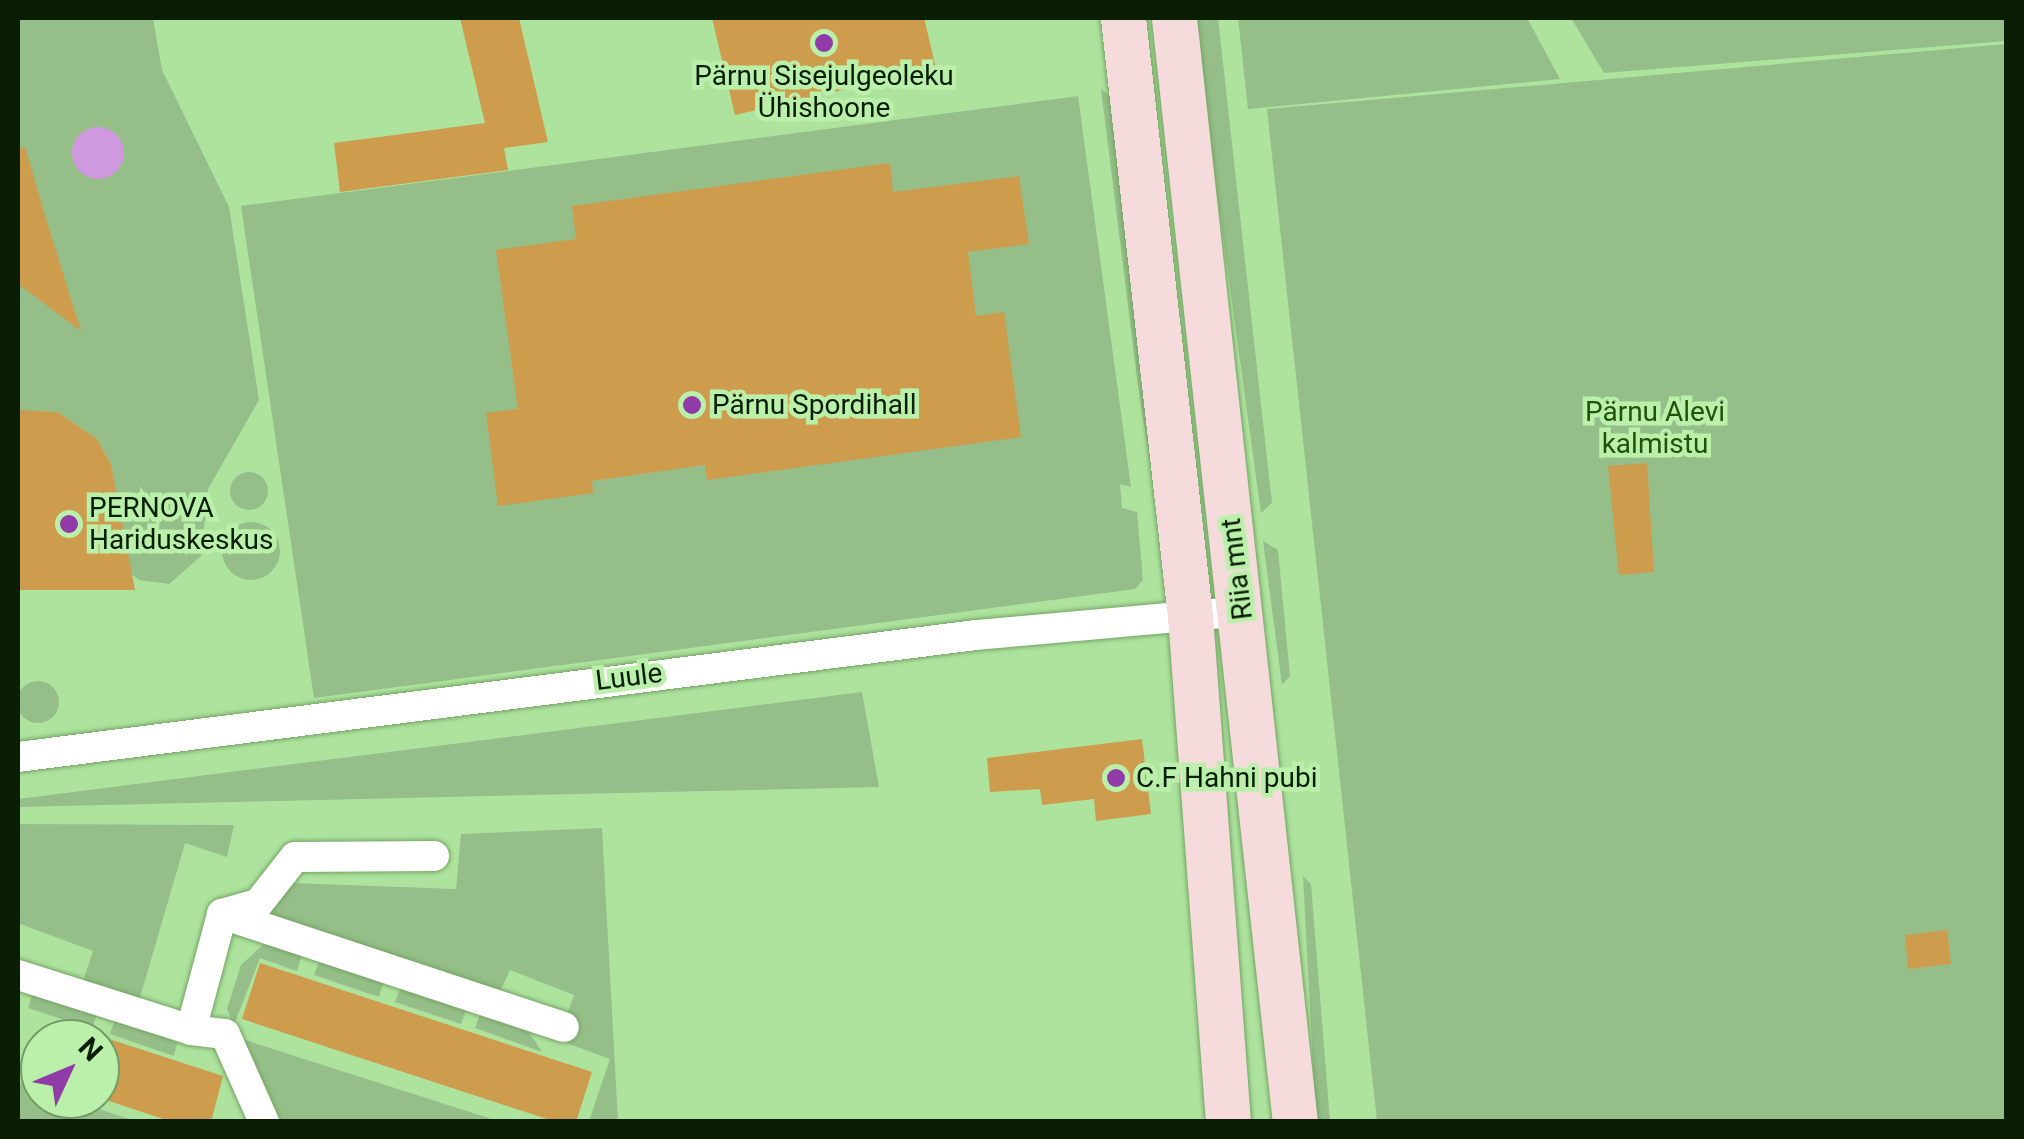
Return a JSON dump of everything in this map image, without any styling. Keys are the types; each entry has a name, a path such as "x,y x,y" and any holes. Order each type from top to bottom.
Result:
{"main road":[{"name":"Riia mnt","path":"1123,18 1190,616 1228,1122"},
{"name":"Riia mnt","path":"1174,18 1295,1122"}],"street":[{"name":"Luule","path":"18,757 976,635 1242,612"},
{"path":"222,914 258,904 295,857 434,856"},
{"path":"222,914 564,1028"},
{"path":"191,1030 222,914"},
{"path":"18,975 191,1030 225,1034 264,1122"}],"green space":[{"path":"18,18 153,18 162,70 229,207 259,400 208,489 201,556 169,584 139,580 128,571 111,464 97,439 58,412 18,411"},
{"path":"1193,18 1218,18 1272,503 1261,513"},
{"path":"1238,18 1527,18 1560,79 1248,109"},
{"path":"1571,18 2006,18 2006,41 1604,73"},
{"name":"Pärnu Alevi kalmistu","path":"2006,44 2006,1121 1377,1121 1267,109"},
{"path":"1101,89 1117,101 1158,515 1138,385"},
{"name":"Pärnu Spordihall","path":"1078,96 1131,487 1120,484 1122,508 1137,512 1143,580 1135,589 314,698 241,206"},
{"path":"249,472 262,478 268,491 262,504 249,510 236,504 230,491 236,478"},
{"path":"251,522 272,530 280,551 272,572 251,580 230,572 222,551 230,530"},
{"path":"1263,541 1278,550 1290,676 1282,685"},
{"path":"38,681 53,687 59,702 53,717 38,723 23,717 17,702 23,687"},
{"path":"862,692 879,787 18,807 18,799"},
{"path":"18,824 234,825 227,857 185,843 139,1001 83,981 93,951 18,923"},
{"path":"602,828 618,1121 589,1121 610,1059 558,1040 574,995 510,970 499,994 267,915 290,883 456,889 461,834"},
{"path":"1303,876 1311,884 1330,1121 1316,1121"},
{"path":"266,942 303,951 297,971 260,958 234,1025 227,1009 241,965"},
{"path":"320,958 385,978 379,997 314,975"},
{"path":"402,984 468,1005 461,1024 395,1002"},
{"path":"35,986 100,1006 95,1019 62,1019 28,1008"},
{"path":"117,1012 177,1043 174,1056 120,1037 120,1019 115,1019"},
{"path":"480,1014 527,1029 542,1052 475,1028"},
{"path":"245,1040 498,1121 281,1121"},
{"path":"18,1082 20,1119 120,1116 135,1121 18,1121"}],"shaded area":[{"path":"98,127 117,134 124,153 117,172 98,179 79,172 72,153 79,134"}],"building":[{"path":"460,18 519,18 548,142 504,148 508,170 340,192 334,143 485,123"},
{"name":"Pärnu Sisejulgeoleku Ühishoone","path":"712,18 924,18 936,68 735,115"},
{"path":"25,147 81,331 18,284 18,148"},
{"path":"890,163 893,192 1019,176 1029,244 968,252 976,316 1004,312 1021,437 707,480 705,465 592,481 593,493 498,506 486,413 518,409 496,250 576,239 572,206"},
{"name":"PERNOVA Hariduskeskus","path":"18,410 58,412 97,439 111,464 135,590 18,590"},
{"path":"1647,463 1654,572 1619,575 1608,466"},
{"path":"1142,739 1151,814 1096,821 1094,799 1042,805 1040,789 990,792 987,758"},
{"path":"1947,930 1951,964 1908,969 1905,935"},
{"path":"260,963 592,1072 576,1122 556,1122 242,1019"},
{"path":"120,1043 223,1076 211,1122 172,1122 120,1105"}],"place":[{"name":"Pärnu Sisejulgeoleku Ühishoone","path":"824,43"},
{"name":"Pärnu Spordihall","path":"692,405"},
{"name":"PERNOVA Hariduskeskus","path":"69,524"},
{"name":"C.F Hahni pubi","path":"1116,778"}]}
